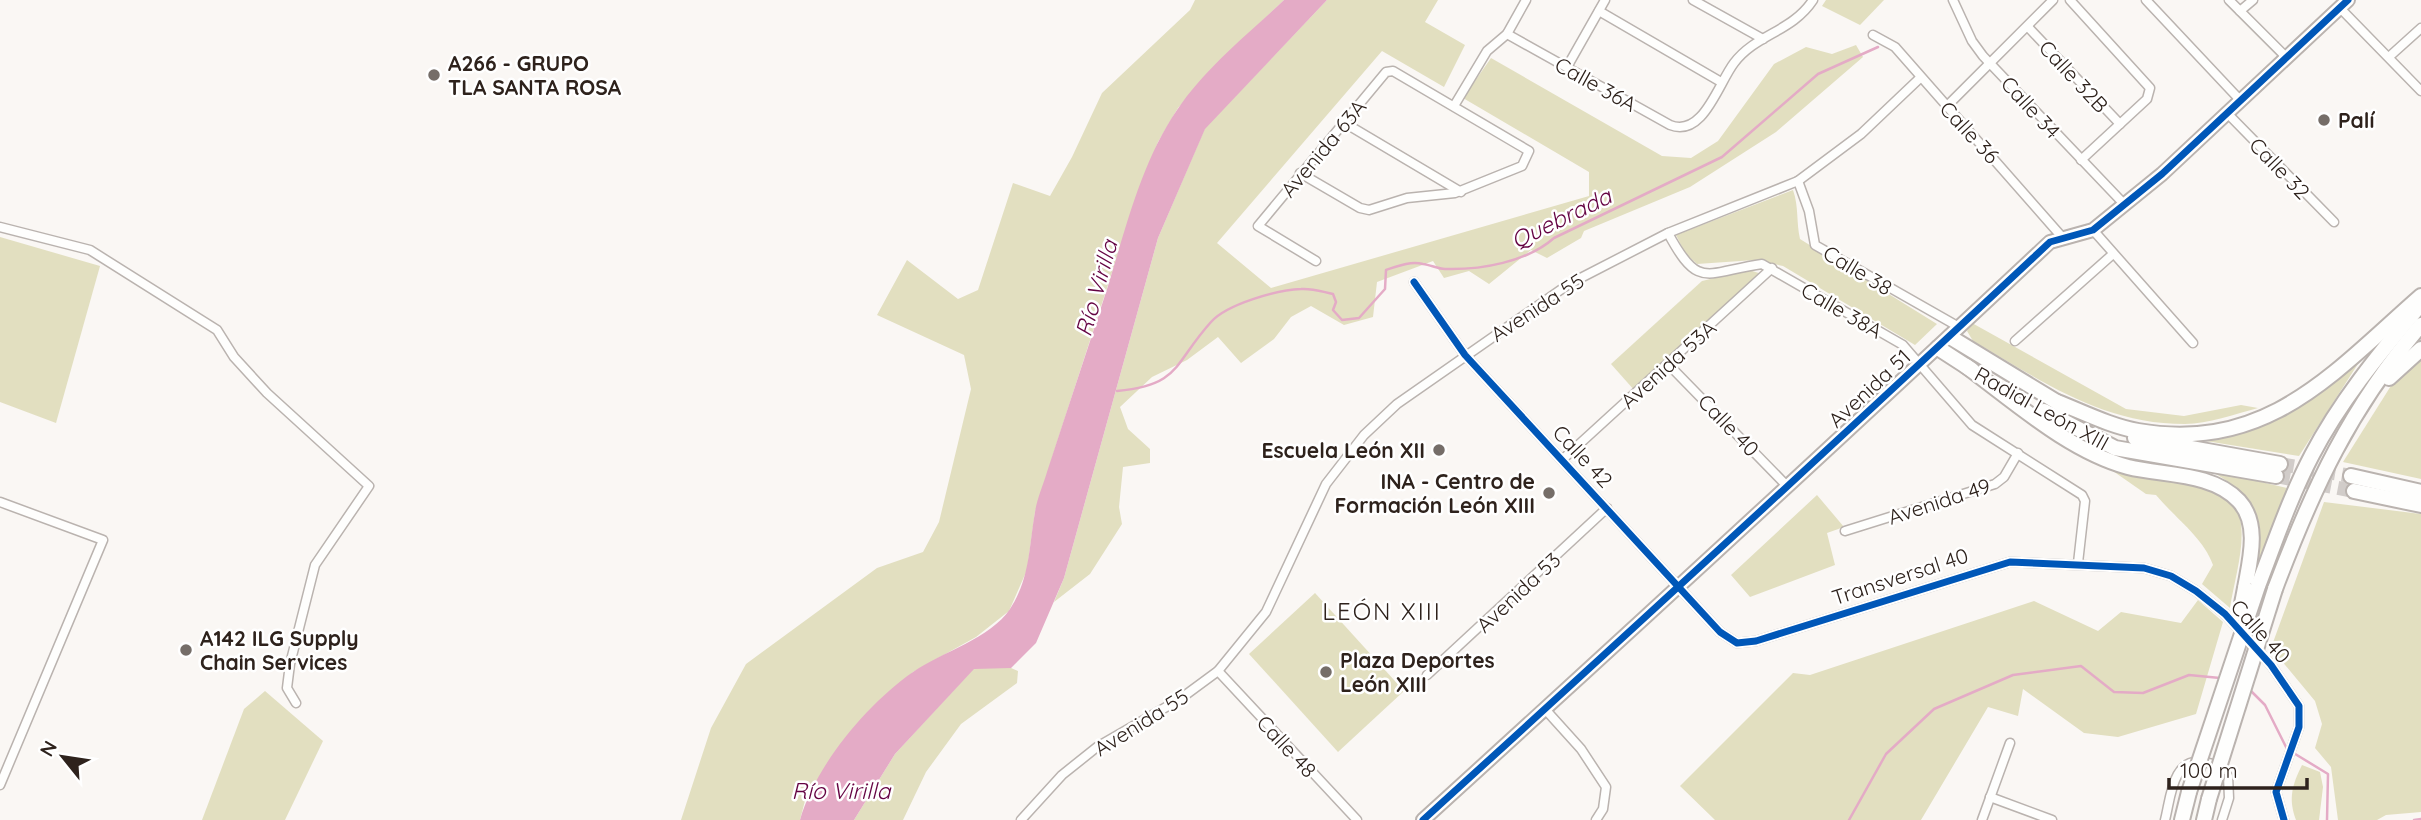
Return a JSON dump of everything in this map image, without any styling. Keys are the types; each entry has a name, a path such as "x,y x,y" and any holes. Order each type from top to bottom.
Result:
{"highway":[{"path":"2057,402 2137,431 2216,431 2242,425 2281,411 2308,394 2421,296"},
{"path":"2182,820 2233,656 2251,587 2291,498 2313,454 2378,355 2421,303"},
{"path":"2204,820 2275,589 2308,502 2344,433 2392,359 2421,326"},
{"name":"Radial León XIII","path":"1938,348 2102,444 2130,452 2278,470 2136,439 2105,428 2057,402 1954,332"},
{"path":"2344,433 2400,365 2421,349"},
{"path":"1966,366 2059,432 2115,463 2213,484 2232,495 2241,503 2250,524 2251,587"},
{"path":"2421,492 2352,484 2421,505"}],"street":[{"path":"1300,173 1360,208 1369,210 1407,198 1461,192 1522,166 1529,151 1527,147 1454,106 1487,51 1507,34 1526,0"},
{"path":"1567,67 1605,0"},
{"path":"1693,0 1763,39"},
{"path":"1599,11 1721,82 1736,60 1763,39 1798,20 1812,0"},
{"path":"1947,107 2053,0"},
{"path":"2070,0 2146,80 2151,91 2147,99 2081,160"},
{"path":"2147,0 2240,100"},
{"path":"2230,0 2286,57"},
{"path":"2240,11 2253,0"},
{"name":"Calle 34","path":"1957,2 1972,41 1991,64 2124,204"},
{"path":"2344,4 2421,91"},
{"name":"Avenida 51","path":"1423,820 1788,487 2050,242 2093,230 2162,174 2344,4"},
{"name":"Calle 32B","path":"2028,27 2120,124"},
{"path":"2390,56 2421,28"},
{"name":"Calle 36A","path":"1507,34 1670,125 1687,127 1701,116 1721,82"},
{"name":"Calle 36","path":"1873,35 1895,47 2062,237"},
{"name":"Avenida 63A","path":"1316,261 1259,226 1300,173 1388,71 1454,106"},
{"name":"Avenida 55","path":"1021,820 1062,775 1097,747 1180,699 1218,671 1265,612 1312,508 1349,453 1398,404 1569,284 1668,233 1798,181 1861,134 1920,78"},
{"name":"Calle 32","path":"2227,113 2334,222"},
{"path":"1343,122 1461,192"},
{"name":"Calle 38","path":"1798,181 1809,211 1815,244 1954,332"},
{"path":"0,227 90,250 217,330 234,357 267,393 369,486 315,565 290,664 287,688 296,703"},
{"path":"2093,230 2193,343"},
{"path":"1668,233 1682,259 1692,270 1703,274 1762,264 1772,268"},
{"path":"2015,341 2113,254"},
{"name":"Calle 38A","path":"1772,268 1903,345 1972,425 2082,495 2085,501 2078,563"},
{"name":"Avenida 53A","path":"1563,458 1669,365 1772,268"},
{"name":"Calle 42","path":"1414,282 1465,355 1563,458 1720,632 1737,643"},
{"name":"Calle 40","path":"1669,365 1788,487"},
{"name":"Avenida 49","path":"1845,531 1995,484 2004,477 2018,453"},
{"path":"0,502 103,540 0,785"},
{"name":"Avenida 53","path":"1427,675 1607,508"},
{"name":"Transversal 40","path":"1737,643 1755,641 1986,567 2010,562 2078,563"},
{"name":"Calle 40","path":"2078,563 2144,568 2171,576 2196,591 2225,614 2271,665 2299,706 2299,727 2276,792 2284,820"},
{"name":"Calle 48","path":"1218,671 1357,820"},
{"path":"1544,708 1581,749 1606,787 1603,809 1596,820"},
{"path":"1982,820 2010,743"},
{"path":"2165,820 2177,774 2188,762 2195,760 2211,762 2228,776 2229,798 2222,820"},
{"path":"1990,797 2052,820"}],"shaded area":[{"path":"1195,0 1284,0 1219,62 1178,108 1158,142 1130,217 1059,436 1035,512 1027,570 1009,611 976,637 913,672 807,793 800,820 681,820 711,728 746,664 877,568 923,552 939,522 971,389 964,355 877,315 907,260 958,299 978,290 1013,183 1050,196 1102,93 1190,10"},
{"path":"1327,0 1438,0 1425,22 1465,45 1444,87 1382,51 1217,243 1271,288 1589,196 1589,172 1463,98 1491,58 1662,156 1691,158 1718,141 1774,64 1806,47 1832,54 1856,45 1863,57 1776,132 1690,187 1584,231 1581,238 1547,258 1531,250 1489,284 1469,271 1444,278 1433,261 1377,282 1373,317 1344,325 1311,306 1291,317 1274,339 1241,363 1218,337 1187,360 1152,377 1120,407 1128,429 1150,449 1150,463 1123,467 1119,507 1122,524 1090,574 1054,602 1064,578 1158,238 1205,128"},
{"path":"1826,0 1884,0 1860,25 1822,6"},
{"path":"1793,190 1800,239 1937,324 1915,345 1783,266 1755,260 1697,264 1685,253 1676,235"},
{"path":"0,237 100,266 56,423 0,402"},
{"path":"1749,270 1762,274 1635,391 1611,364 1702,281"},
{"path":"1972,323 2126,409 2184,416 2241,405 2258,408 2194,424 2127,417 2074,398 1973,341 1967,331"},
{"path":"2363,356 2299,456 2181,437 2246,430 2316,394"},
{"path":"2421,356 2421,479 2343,462 2394,381"},
{"path":"2110,469 2204,488 2234,506 2240,518 2242,540 2230,608 2202,584 2213,565 2203,545 2156,495 2146,494"},
{"path":"2209,470 2287,488 2251,580 2255,543 2254,515 2241,493"},
{"path":"1817,495 1844,527 1827,533 1835,565 1750,597 1731,575"},
{"path":"2324,502 2421,514 2421,812 2386,815 2377,820 2338,820 2331,767 2315,748 2322,724 2315,701 2271,648"},
{"name":"Plaza Deportes León XIII","path":"1315,593 1404,691 1338,752 1249,654"},
{"path":"2198,600 2223,622 2196,714 2118,737 2084,733 2023,689 2018,716 1988,707 1921,820 1715,820 1680,786 1793,673 1810,675 2034,601 2098,631 2121,612 2181,623"},
{"path":"974,668 1011,668 1018,671 1017,683 961,724 926,772 903,820 854,820 895,754"},
{"path":"265,691 323,741 285,820 202,820 244,709"},
{"path":"2302,765 2320,772 2323,787 2319,820 2296,820 2292,792"}],"water":[{"name":"Río Virilla","path":"1284,0 1327,0 1205,129 1158,238 1064,578 1036,643 1011,668 974,669 895,754 854,820 800,820 807,799 830,758 878,701 913,672 991,628 1002,619 1017,598 1025,574 1039,497 1129,218 1154,151 1177,110 1200,80"}],"waterway":[{"name":"Quebrada","path":"1117,391 1153,384 1165,378 1218,315 1253,299 1291,290 1313,290 1333,294 1336,302 1333,310 1342,320 1359,318 1385,289 1386,270 1413,263 1442,269 1473,268 1503,263 1531,253 1554,238 1722,157 1818,74 1878,47"},
{"path":"1849,820 1886,754 1934,709 2013,675 2081,666 2114,692 2143,693 2189,675 2220,678"},
{"path":"2249,689 2265,705 2287,749 2328,774 2327,820"},
{"path":"2414,820 2421,819"}],"tunnel":[{"path":"2280,464 2351,476"},
{"path":"2276,476 2354,491"}],"cycle path":[{"path":"1423,820 2050,242 2093,230 2162,174 2348,0"},
{"path":"1414,282 1465,355 1720,632 1737,643 1756,641 2010,562 2144,568 2171,576 2196,591 2225,614 2271,665 2299,706 2299,727 2276,792 2284,820"}],"place":[{"name":"A266 - GRUPO TLA SANTA ROSA","path":"434,75"},
{"name":"Palí","path":"2324,120"},
{"name":"Escuela León XII","path":"1439,450"},
{"name":"INA - Centro de Formación León XIII","path":"1549,493"},
{"name":"A142 ILG Supply Chain Services","path":"186,650"},
{"name":"Plaza Deportes León XIII","path":"1326,672"}],"district":[{"name":"LEÓN XIII","path":"1382,611"}]}
